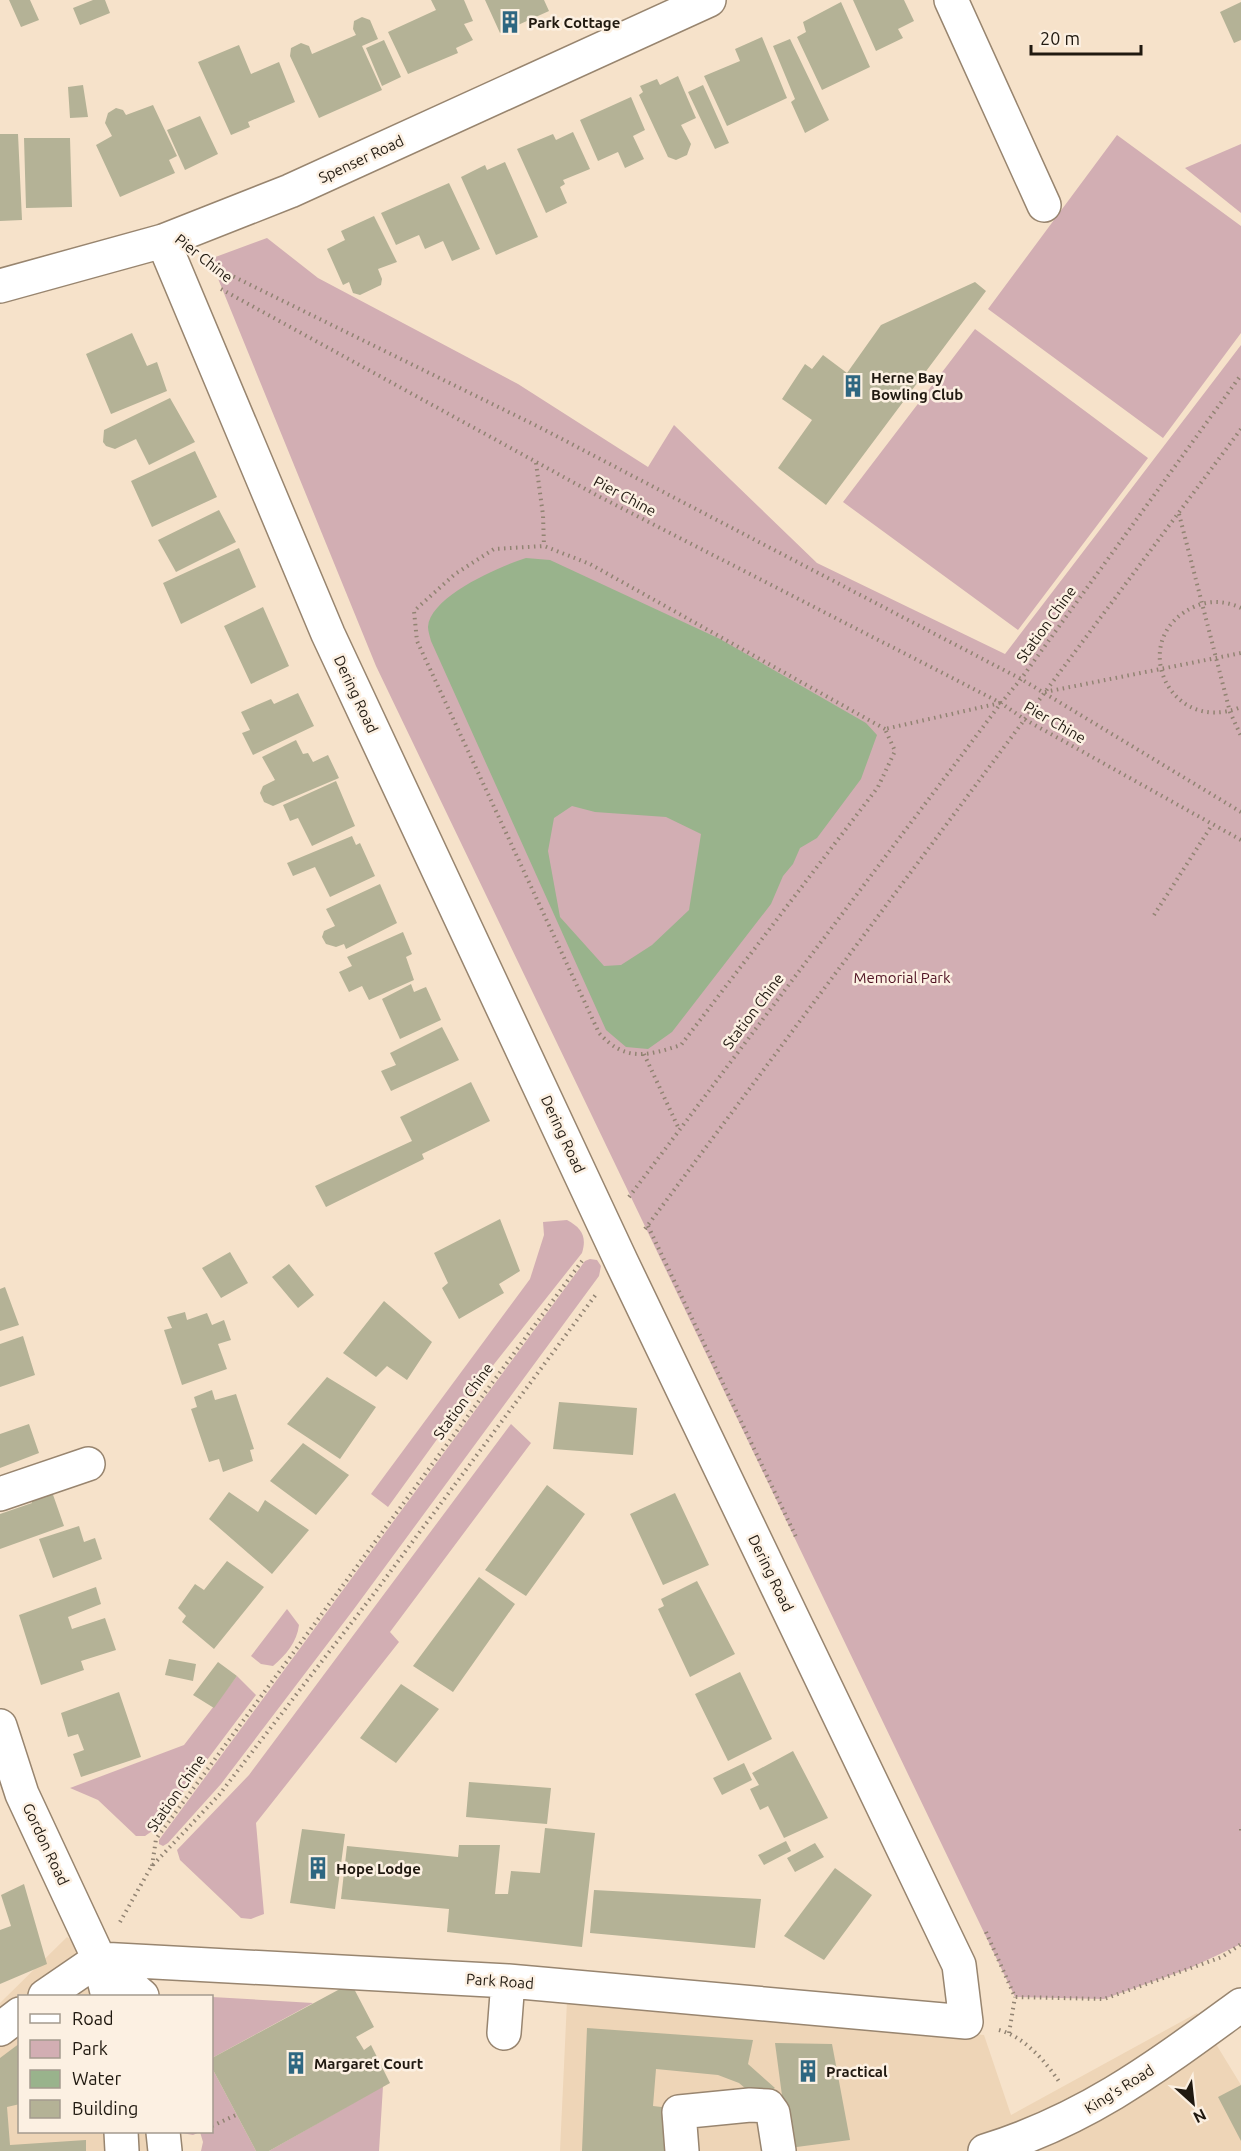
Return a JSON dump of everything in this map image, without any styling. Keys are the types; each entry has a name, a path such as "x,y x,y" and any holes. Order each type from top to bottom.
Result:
{"street":[{"name":"Spenser Road","path":"0,286 162,241 290,191 709,0"},
{"path":"951,0 1044,205"},
{"name":"Dering Road","path":"162,241 328,634 621,1261 958,1965 966,2022"},
{"path":"0,1494 87,1464"},
{"name":"Gordon Road","path":"0,1726 22,1794 99,1959 108,1995"},
{"path":"46,1995 99,1959"},
{"name":"Park Road","path":"99,1959 508,1981 966,2022"},
{"name":"Gordon Road","path":"99,1959 141,1995"},
{"path":"504,2033 508,1981"},
{"name":"King's Road","path":"985,2151 1032,2137 1081,2113 1135,2082 1241,2005"},
{"path":"0,2029 18,2016"},
{"path":"682,2151 679,2112 750,2105 768,2106 773,2113 779,2151"},
{"path":"121,2133 122,2151"},
{"path":"163,2133 165,2151"}],"path":[{"name":"Pier Chine","path":"162,241 539,428 1021,679 1241,812"},
{"name":"Pier Chine","path":"212,283 536,462 1000,703 1024,719 1241,840"},
{"name":"Station Chine","path":"152,1867 156,1839 679,1129 1000,703 1021,679 1241,375"},
{"name":"Station Chine","path":"152,1867 219,1796 376,1591 1241,429"},
{"path":"536,462 543,515 544,546"},
{"path":"1179,513 1230,712 1241,736"},
{"path":"544,546 590,564 885,729 895,751 878,787 681,1045 651,1054 612,1047 599,1033 417,641 414,611 454,574 494,549 544,546"},
{"path":"1241,608 1220,602 1202,603 1186,610 1173,621 1164,635 1160,651 1160,668 1167,685 1186,705 1212,713 1230,712 1241,707"},
{"path":"1044,692 1241,653"},
{"path":"885,729 1000,703"},
{"path":"1154,915 1212,825"},
{"path":"644,1054 679,1129"},
{"path":"648,1225 802,1550"},
{"path":"99,1959 152,1867"},
{"path":"981,1922 1015,1997 1009,2033"},
{"path":"1015,1997 1104,1999 1222,1957 1241,1944"},
{"path":"966,2022 1009,2033 1042,2060 1081,2113"},
{"path":"213,2126 237,2115"}],"shaded area":[{"path":"67,1937 133,1982 135,1995 18,1995 18,2133 157,2133 161,2151 0,2151 0,2003"},
{"path":"567,2001 984,2035 1011,2115 1197,2013 1241,2085 1241,2151 560,2151"}],"green space":[{"path":"1117,135 1241,226 1241,333 1163,438 988,309"},
{"path":"1241,144 1241,213 1185,168"},
{"name":"Memorial Park","path":"267,238 318,278 518,384 648,467 674,425 817,563 1005,654 1241,345 1241,1944 1188,1969 1104,1999 1015,1997 376,666 210,259"},
{"path":"975,329 1148,458 1018,630 843,502"},
{"path":"567,1220 582,1234 584,1242 582,1253 464,1402 388,1507 371,1494 530,1279 544,1235 543,1222"},
{"path":"597,1260 601,1266 599,1276 354,1609 221,1784 168,1843 163,1846 159,1844 159,1840 585,1261"},
{"path":"511,1424 531,1443 390,1632 399,1642 256,1823 264,1914 251,1919 241,1918 180,1860 177,1850 249,1775"},
{"path":"287,1609 299,1625 293,1643 273,1666 261,1664 251,1656"},
{"path":"237,1676 256,1695 155,1829 145,1836 136,1836 98,1800 70,1788 184,1745"},
{"path":"213,1997 313,2003 213,2057"},
{"path":"213,2070 256,2151 201,2151 203,2142 200,2133 213,2133"},
{"path":"383,2086 379,2151 269,2151"}],"water":[{"path":"526,558 550,560 720,639 866,723 877,735 861,779 817,838 800,848 793,864 783,876 771,904 672,1032 648,1049 626,1047 606,1030 431,641 428,627 432,615 441,604 468,584","holes":["572,806 595,812 666,817 701,834 689,910 652,945 621,965 604,966 560,917 548,851 554,818"]}],"building":[{"path":"9,0 30,0 39,20 21,27"},
{"path":"93,0 105,0 110,13 80,25 73,8"},
{"path":"431,0 464,0 473,21 464,24 473,40 456,48 458,53 408,74 388,32 436,10"},
{"name":"Park Cottage","path":"485,0 544,0 549,11 500,33"},
{"path":"853,0 904,0 914,21 898,29 903,38 876,51"},
{"path":"841,2 870,67 822,90 797,37 806,32 803,22"},
{"path":"1241,2 1241,40 1234,43 1220,12"},
{"path":"362,17 370,20 378,39 362,46 382,90 319,118 290,56 291,48 301,43 309,46 312,54 356,35 353,29 354,21"},
{"path":"762,37 787,98 727,126 704,76 740,61 735,49"},
{"path":"790,39 829,120 805,133 791,102 795,99 773,46"},
{"path":"384,40 401,77 382,86 366,48"},
{"path":"239,45 251,74 279,62 295,102 248,122 250,127 231,135 198,62"},
{"path":"678,76 696,118 681,125 691,144 687,155 676,160 668,157 639,95 643,92 640,86 657,79 660,85"},
{"path":"83,85 88,117 70,118 68,87"},
{"path":"703,85 729,143 715,149 688,92"},
{"path":"631,97 645,130 633,136 644,159 625,168 618,152 598,161 580,120"},
{"path":"153,105 177,156 169,160 175,173 120,197 96,145 112,136 105,123 108,113 116,108 123,110 126,115"},
{"path":"200,116 218,154 185,170 167,130"},
{"path":"573,132 590,169 563,180 565,184 560,187 567,203 546,213 517,149 553,134 556,140"},
{"path":"0,134 18,134 22,220 0,221"},
{"path":"24,138 70,138 72,207 26,208"},
{"path":"505,162 538,237 496,255 461,177 485,165 487,170"},
{"path":"449,183 480,249 452,261 443,241 425,249 419,235 396,245 381,213"},
{"path":"374,216 397,262 378,269 382,279 381,285 360,295 353,293 349,282 343,285 327,249 345,240 341,231"},
{"name":"Herne Bay Bowling Club","path":"975,282 986,291 826,505 778,468 812,420 782,399 805,364 812,369 823,355 847,373 881,325"},
{"path":"132,333 147,366 157,362 167,391 111,414 86,354"},
{"path":"170,398 195,442 149,465 136,439 115,449 106,446 103,442 104,430"},
{"path":"195,451 217,497 152,527 131,481"},
{"path":"219,510 236,542 176,572 158,540"},
{"path":"239,548 256,587 181,624 163,583"},
{"path":"263,607 289,666 251,684 224,626"},
{"path":"298,693 314,726 253,755 242,733 250,730 241,712 271,699 274,704"},
{"path":"296,740 303,754 308,753 313,762 328,755 339,778 273,806 264,802 260,793 263,786 275,780 262,757"},
{"path":"336,781 355,826 312,846 298,818 290,821 283,805"},
{"path":"352,836 356,845 360,843 375,876 330,897 315,867 293,876 287,863"},
{"path":"380,884 397,923 346,949 344,944 336,947 326,944 322,937 324,931 335,926 326,909"},
{"path":"403,932 412,954 406,957 414,980 369,1000 362,986 349,992 339,972 352,966 347,957"},
{"path":"411,984 414,992 426,987 441,1020 400,1039 382,999"},
{"path":"442,1027 459,1060 391,1091 381,1071 396,1065 390,1053"},
{"path":"471,1082 490,1121 422,1154 424,1159 326,1207 315,1186 412,1141 400,1117"},
{"path":"500,1219 520,1271 499,1284 504,1293 459,1319 442,1288 448,1283 434,1253"},
{"path":"230,1252 248,1283 221,1298 202,1268"},
{"path":"289,1264 314,1295 298,1308 272,1277"},
{"path":"5,1287 19,1325 0,1331 0,1289"},
{"path":"384,1301 432,1342 407,1380 387,1366 376,1377 343,1353"},
{"path":"185,1312 187,1320 207,1313 212,1325 224,1320 231,1340 218,1344 227,1369 182,1385 164,1330 172,1328 167,1317"},
{"path":"23,1336 35,1375 0,1387 0,1344"},
{"path":"327,1377 376,1407 340,1459 287,1424"},
{"path":"212,1390 215,1400 236,1394 254,1449 250,1450 253,1461 223,1472 219,1459 209,1462 191,1409 197,1407 194,1397"},
{"path":"559,1402 637,1408 633,1455 553,1449"},
{"path":"29,1424 39,1453 0,1468 0,1434"},
{"path":"303,1443 349,1475 316,1515 270,1481"},
{"path":"547,1485 585,1514 526,1596 485,1570"},
{"path":"51,1489 64,1526 0,1549 0,1514 32,1503 30,1496"},
{"path":"229,1492 258,1512 265,1500 309,1530 272,1574 209,1519"},
{"path":"675,1493 709,1565 663,1585 630,1514"},
{"path":"79,1526 84,1542 95,1538 102,1559 53,1578 39,1539"},
{"path":"227,1561 264,1587 214,1649 182,1622 186,1616 178,1608 195,1584 204,1590"},
{"path":"479,1577 515,1604 453,1692 413,1666"},
{"path":"697,1581 735,1654 690,1677 658,1609 664,1606 661,1599"},
{"path":"96,1587 101,1604 68,1617 72,1629 105,1618 116,1650 81,1661 84,1670 41,1685 19,1615"},
{"path":"169,1659 196,1664 193,1681 165,1675"},
{"path":"218,1662 237,1676 214,1708 193,1695"},
{"path":"740,1672 772,1739 728,1761 695,1694"},
{"path":"401,1684 439,1709 396,1763 360,1738"},
{"path":"119,1692 141,1757 81,1777 73,1754 84,1750 78,1734 68,1737 61,1713"},
{"path":"793,1751 828,1818 784,1838 768,1806 760,1810 750,1789 759,1785 752,1773"},
{"path":"744,1763 752,1780 722,1795 713,1778"},
{"path":"469,1782 551,1788 547,1824 466,1817"},
{"path":"545,1828 595,1833 582,1947 447,1932 449,1909 341,1899 347,1846 458,1857 459,1845 500,1845 495,1894 508,1894 511,1871 540,1873"},
{"name":"Hope Lodge","path":"302,1829 345,1834 335,1909 290,1903"},
{"path":"786,1841 791,1851 764,1865 758,1855"},
{"path":"815,1843 824,1857 795,1872 787,1858"},
{"path":"835,1868 872,1895 824,1960 784,1936"},
{"path":"24,1884 47,1964 0,1984 0,1930 11,1926 1,1895"},
{"path":"594,1890 761,1899 755,1948 590,1933"},
{"name":"Margaret Court","path":"351,1983 374,2027 356,2037 364,2050 371,2045 390,2083 269,2151 256,2151 213,2070 213,2057"},
{"path":"587,2028 753,2040 748,2064 775,2088 758,2099 739,2083 718,2075 656,2069 653,2106 670,2108 665,2151 582,2151"},
{"name":"Practical","path":"775,2043 832,2044 850,2140 789,2148"},
{"path":"18,2044 18,2104 7,2107 10,2145 86,2140 86,2151 0,2151 0,2058"},
{"path":"1241,2085 1241,2141 1218,2097"}],"place":[{"name":"Park Cottage","path":"510,22"},
{"name":"Herne Bay Bowling Club","path":"853,386"},
{"name":"Hope Lodge","path":"318,1868"},
{"name":"Margaret Court","path":"296,2063"},
{"name":"Practical","path":"808,2071"}]}
